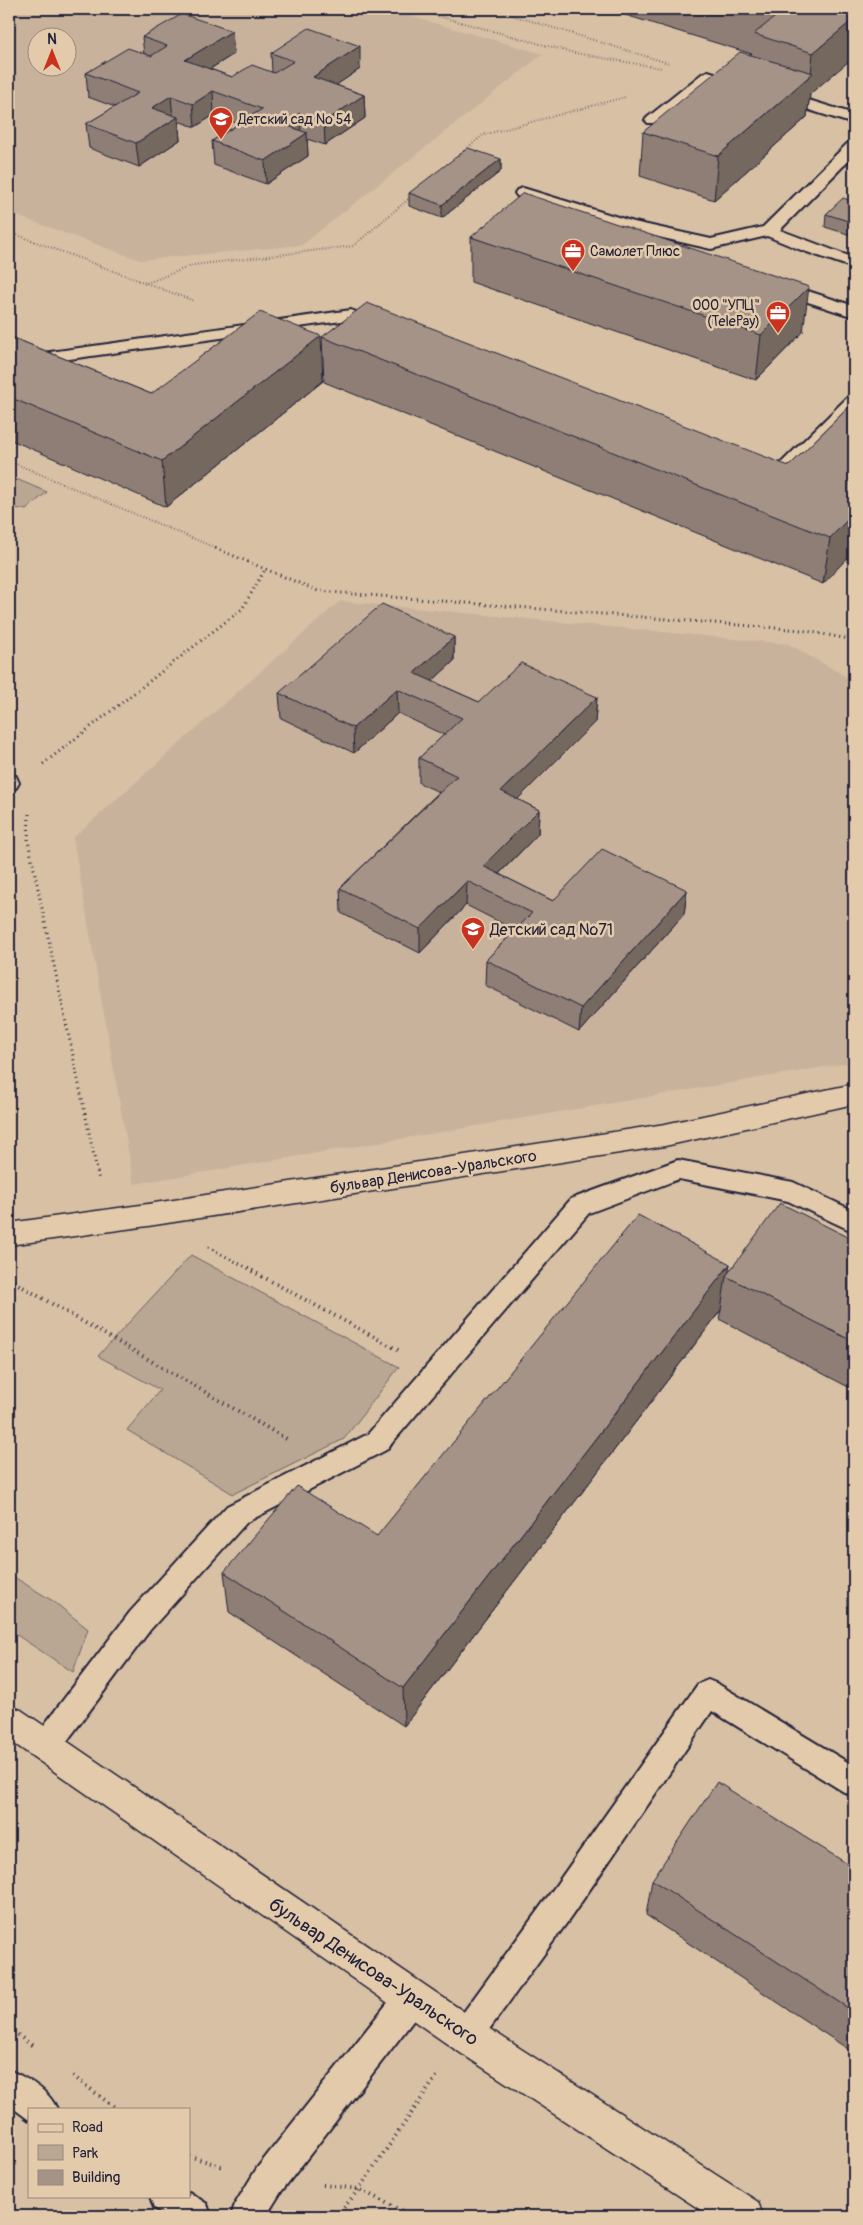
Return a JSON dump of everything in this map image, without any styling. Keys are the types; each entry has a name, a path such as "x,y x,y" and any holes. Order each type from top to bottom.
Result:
{"street":[{"name":"бульвар Денисова-Уральского","path":"9,1234 148,1215 664,1135 854,1094"},
{"name":"бульвар Денисова-Уральского","path":"9,1721 44,1747 466,2035 744,2216"}],"lane":[{"path":"653,120 708,76 854,119"},
{"path":"524,193 630,226 711,244 769,230 854,146"},
{"path":"769,230 806,247 854,263"},
{"path":"711,244 722,261"},
{"path":"764,282 854,312"},
{"path":"9,345 41,358 351,315 397,333"},
{"path":"746,470 773,481 854,402"},
{"path":"44,1747 140,1621 237,1514 377,1442 580,1206 678,1169 793,1192 854,1222"},
{"path":"466,2035 566,1898 708,1693 854,1782"},
{"path":"247,2216 269,2180 412,1997"},
{"path":"9,2086 40,2108"},
{"path":"169,2198 195,2216"}],"path":[{"path":"412,9 574,53 708,76"},
{"path":"492,9 708,76"},
{"path":"454,160 483,135 633,95"},
{"path":"144,284 194,265 353,246 411,196"},
{"path":"9,232 144,284 223,311 253,329"},
{"path":"9,461 266,568 318,592 800,630 854,640"},
{"path":"38,768 242,608 266,568"},
{"path":"29,812 28,841 107,1220"},
{"path":"148,1215 438,1371"},
{"path":"9,1279 332,1466"},
{"path":"337,2216 358,2189 436,2076"}],"shaded area":[{"name":"Детский сад № 54","path":"9,9 384,9 543,54 302,245 140,260 9,213"},
{"name":"Детский сад №71","path":"340,601 788,644 854,681 854,1062 134,1184 73,838"}],"green space":[{"path":"9,476 47,492 26,510 9,507"},
{"path":"191,1255 399,1367 344,1439 233,1494 127,1430 160,1390 98,1356"},
{"path":"9,1574 53,1601 88,1629 73,1672 9,1630"}],"building":[{"path":"748,9 854,9 854,19 813,53 754,34 775,17"},
{"path":"182,14 232,31 185,60 232,77 252,65 274,73 294,61 271,53 309,28 360,46 313,77 364,95 324,122 300,113 283,124 307,133 265,161 212,141 262,109 213,91 193,104 171,96 152,108 178,117 136,143 86,124 138,93 86,73 128,48 151,56 167,46 142,37"},
{"path":"740,52 813,73 718,156 643,132"},
{"path":"468,148 501,159 442,205 409,193"},
{"path":"523,193 809,287 761,335 471,237"},
{"path":"843,198 854,202 854,223 826,214"},
{"path":"367,303 789,466 854,402 854,513 830,538 322,337"},
{"path":"260,312 321,336 162,461 9,397 9,336 151,394"},
{"path":"382,604 454,637 414,673 479,702 521,663 597,697 501,791 539,810 483,866 553,901 602,849 687,890 581,1008 486,960 532,913 467,881 420,929 340,888 457,776 419,758 462,718 397,689 353,728 279,693"},
{"path":"780,1203 854,1240 854,1342 726,1276"},
{"path":"638,1215 730,1264 403,1688 224,1572 297,1486 377,1536"},
{"path":"717,1782 854,1868 854,2012 652,1880"}],"place":[{"name":"Детский сад № 54","path":"221,140"},
{"name":"Самолет Плюс","path":"573,272"},
{"name":"ООО \"УПЦ\" (TelePay)","path":"778,334"},
{"name":"Детский сад №71","path":"473,950"}]}
